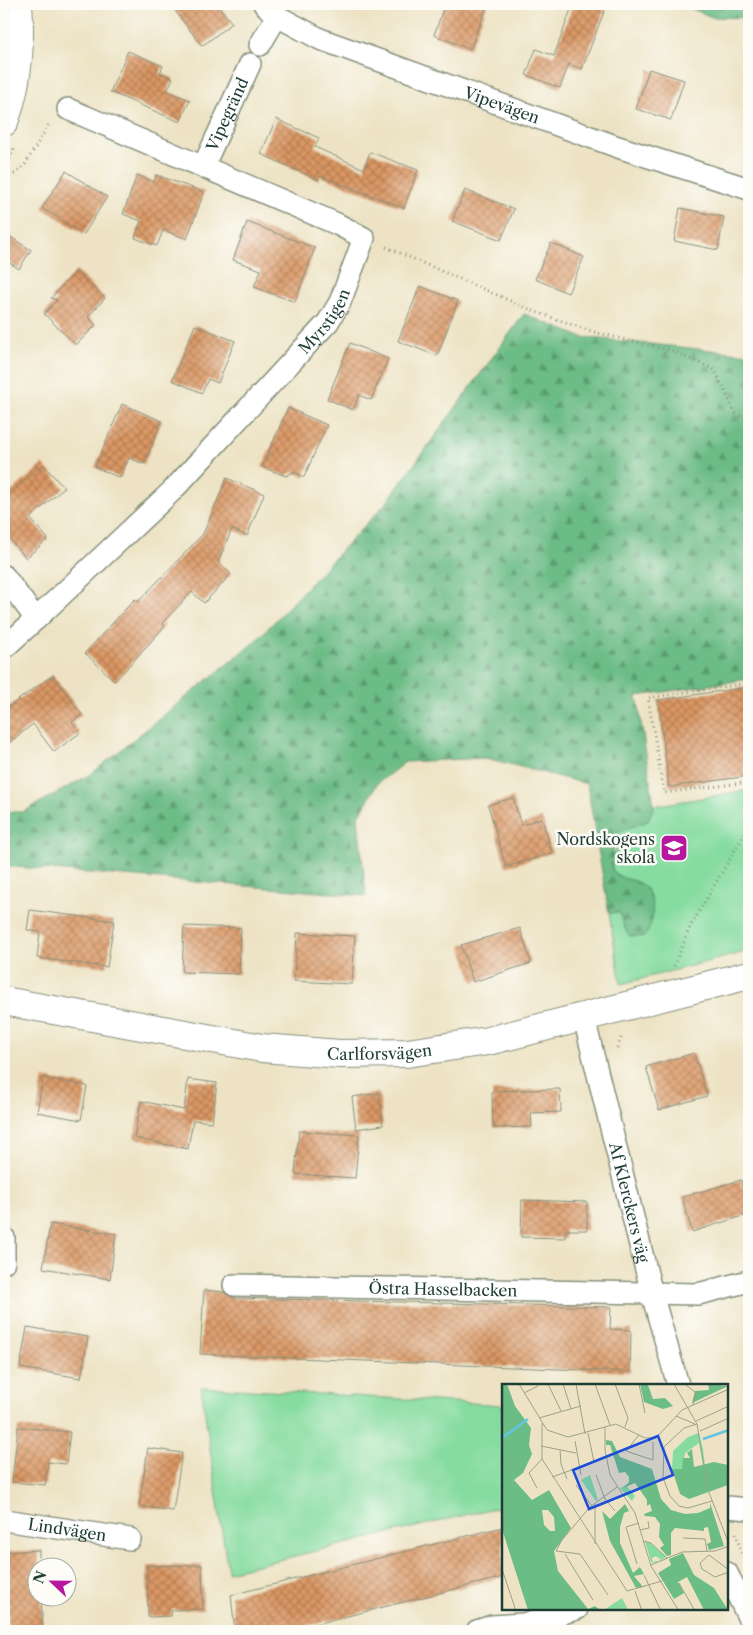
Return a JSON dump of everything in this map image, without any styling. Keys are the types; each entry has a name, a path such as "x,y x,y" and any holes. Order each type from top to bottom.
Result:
{"street":[{"path":"4,122 9,109 18,57 20,38 18,4"},
{"name":"Vipegränd","path":"203,167 255,54 270,10"},
{"name":"Vipevägen","path":"270,10 320,39 618,147 749,189"},
{"path":"68,109 337,224 364,238"},
{"name":"Myrstigen","path":"4,648 172,491 328,322 340,302 364,238"},
{"path":"4,576 36,619"},
{"name":"Carlforsvägen","path":"4,1001 262,1048 340,1054 407,1053 479,1043 749,975"},
{"name":"Af Klerckers väg","path":"584,1018 652,1294 678,1384"},
{"path":"4,1238 6,1251 4,1262"},
{"name":"Östra Hasselbacken","path":"234,1285 698,1294 749,1281"},
{"name":"Lindvägen","path":"4,1520 130,1539"},
{"path":"728,1575 749,1619"},
{"path":"477,1631 492,1626 523,1624 573,1610"}],"path":[{"path":"4,176 15,174 25,165 58,110 68,109"},
{"path":"364,238 536,312 594,332 673,351 715,370 735,414 749,422"},
{"path":"749,682 648,698 664,793 749,782"},
{"path":"672,971 690,928 749,826"},
{"path":"735,1507 742,1555"}],"green space":[{"path":"680,4 749,4 749,18 712,17"},
{"path":"524,314 581,337 749,354 749,679 637,696 654,806 648,821 618,832 611,866 614,873 642,885 650,896 653,911 652,919 643,937 630,936 626,931 619,912 609,913 587,784 486,758 405,762 377,784 358,818 366,896 4,866 4,812 23,812 91,774 257,640 386,503"},
{"path":"749,790 749,951 621,984 609,913 619,912 626,931 651,907 648,896 641,885 620,877 613,872 611,858 616,850 618,832 647,821 654,806"},
{"path":"201,1387 502,1405 502,1506 228,1572"}],"building":[{"path":"170,4 217,4 232,23 202,46"},
{"path":"445,4 488,4 470,49 434,35"},
{"path":"573,4 607,4 582,69 569,64 560,88 526,75 536,49 554,56"},
{"path":"128,51 163,66 160,73 173,78 167,91 190,100 180,122 110,92"},
{"path":"649,69 684,80 671,120 636,109"},
{"path":"276,119 319,138 315,147 364,169 370,152 418,170 404,208 320,176 318,180 261,154"},
{"path":"66,171 107,197 84,234 42,208"},
{"path":"137,175 154,182 156,175 204,192 187,239 163,230 157,246 135,238 141,221 123,214"},
{"path":"465,190 514,209 501,240 452,221"},
{"path":"680,208 724,217 718,250 674,241"},
{"path":"247,222 315,248 295,302 254,287 261,270 233,260"},
{"path":"4,233 31,250 19,269 4,259"},
{"path":"551,243 584,257 568,293 535,279"},
{"path":"76,271 105,298 88,317 96,325 76,345 44,314 57,300 51,298"},
{"path":"420,286 458,301 437,356 398,341"},
{"path":"195,325 235,341 218,383 208,379 202,393 172,380"},
{"path":"350,343 388,359 371,400 359,395 353,410 327,399"},
{"path":"122,404 162,421 144,464 129,458 120,478 95,467"},
{"path":"288,408 327,425 304,477 293,472 286,476 262,467"},
{"path":"43,464 64,488 30,518 48,539 26,558 4,533 4,498"},
{"path":"227,478 264,494 247,536 232,529 218,562 231,574 204,603 192,592 162,623 165,626 115,681 85,653 135,599 138,602 203,534"},
{"path":"53,675 82,715 72,722 80,733 54,752 33,724 4,747 4,710"},
{"path":"749,687 749,776 669,787 658,700"},
{"path":"513,798 521,825 542,818 552,853 506,867 488,805"},
{"path":"30,910 114,921 107,967 37,958 40,932 27,930"},
{"path":"184,926 241,928 239,974 182,972"},
{"path":"520,928 531,963 473,982 461,945"},
{"path":"297,933 355,936 352,984 294,981"},
{"path":"694,1053 707,1096 659,1110 646,1067"},
{"path":"43,1078 87,1086 81,1120 37,1112"},
{"path":"188,1079 217,1083 212,1122 193,1120 188,1149 134,1138 141,1101 184,1110"},
{"path":"560,1089 561,1112 531,1113 532,1127 493,1128 492,1091"},
{"path":"379,1093 383,1125 356,1129 352,1097"},
{"path":"299,1131 359,1135 355,1178 295,1174"},
{"path":"741,1180 742,1187 749,1187 749,1214 692,1232 682,1197"},
{"path":"522,1200 587,1202 587,1230 565,1230 565,1238 521,1237"},
{"path":"50,1224 116,1234 110,1279 43,1268"},
{"path":"204,1290 223,1292 234,1298 611,1307 610,1329 631,1330 630,1372 200,1354"},
{"path":"27,1327 88,1337 81,1378 20,1368"},
{"path":"18,1427 70,1432 66,1464 48,1462 45,1485 12,1482"},
{"path":"148,1448 182,1453 173,1511 139,1506"},
{"path":"502,1527 502,1577 288,1631 235,1631 231,1595"},
{"path":"39,1550 39,1558 28,1558 28,1608 42,1608 43,1631 8,1631 7,1596 4,1597 4,1552"},
{"path":"202,1565 203,1609 172,1610 171,1616 148,1617 147,1566"}],"place":[{"name":"Nordskogens skola","path":"674,848"}]}
